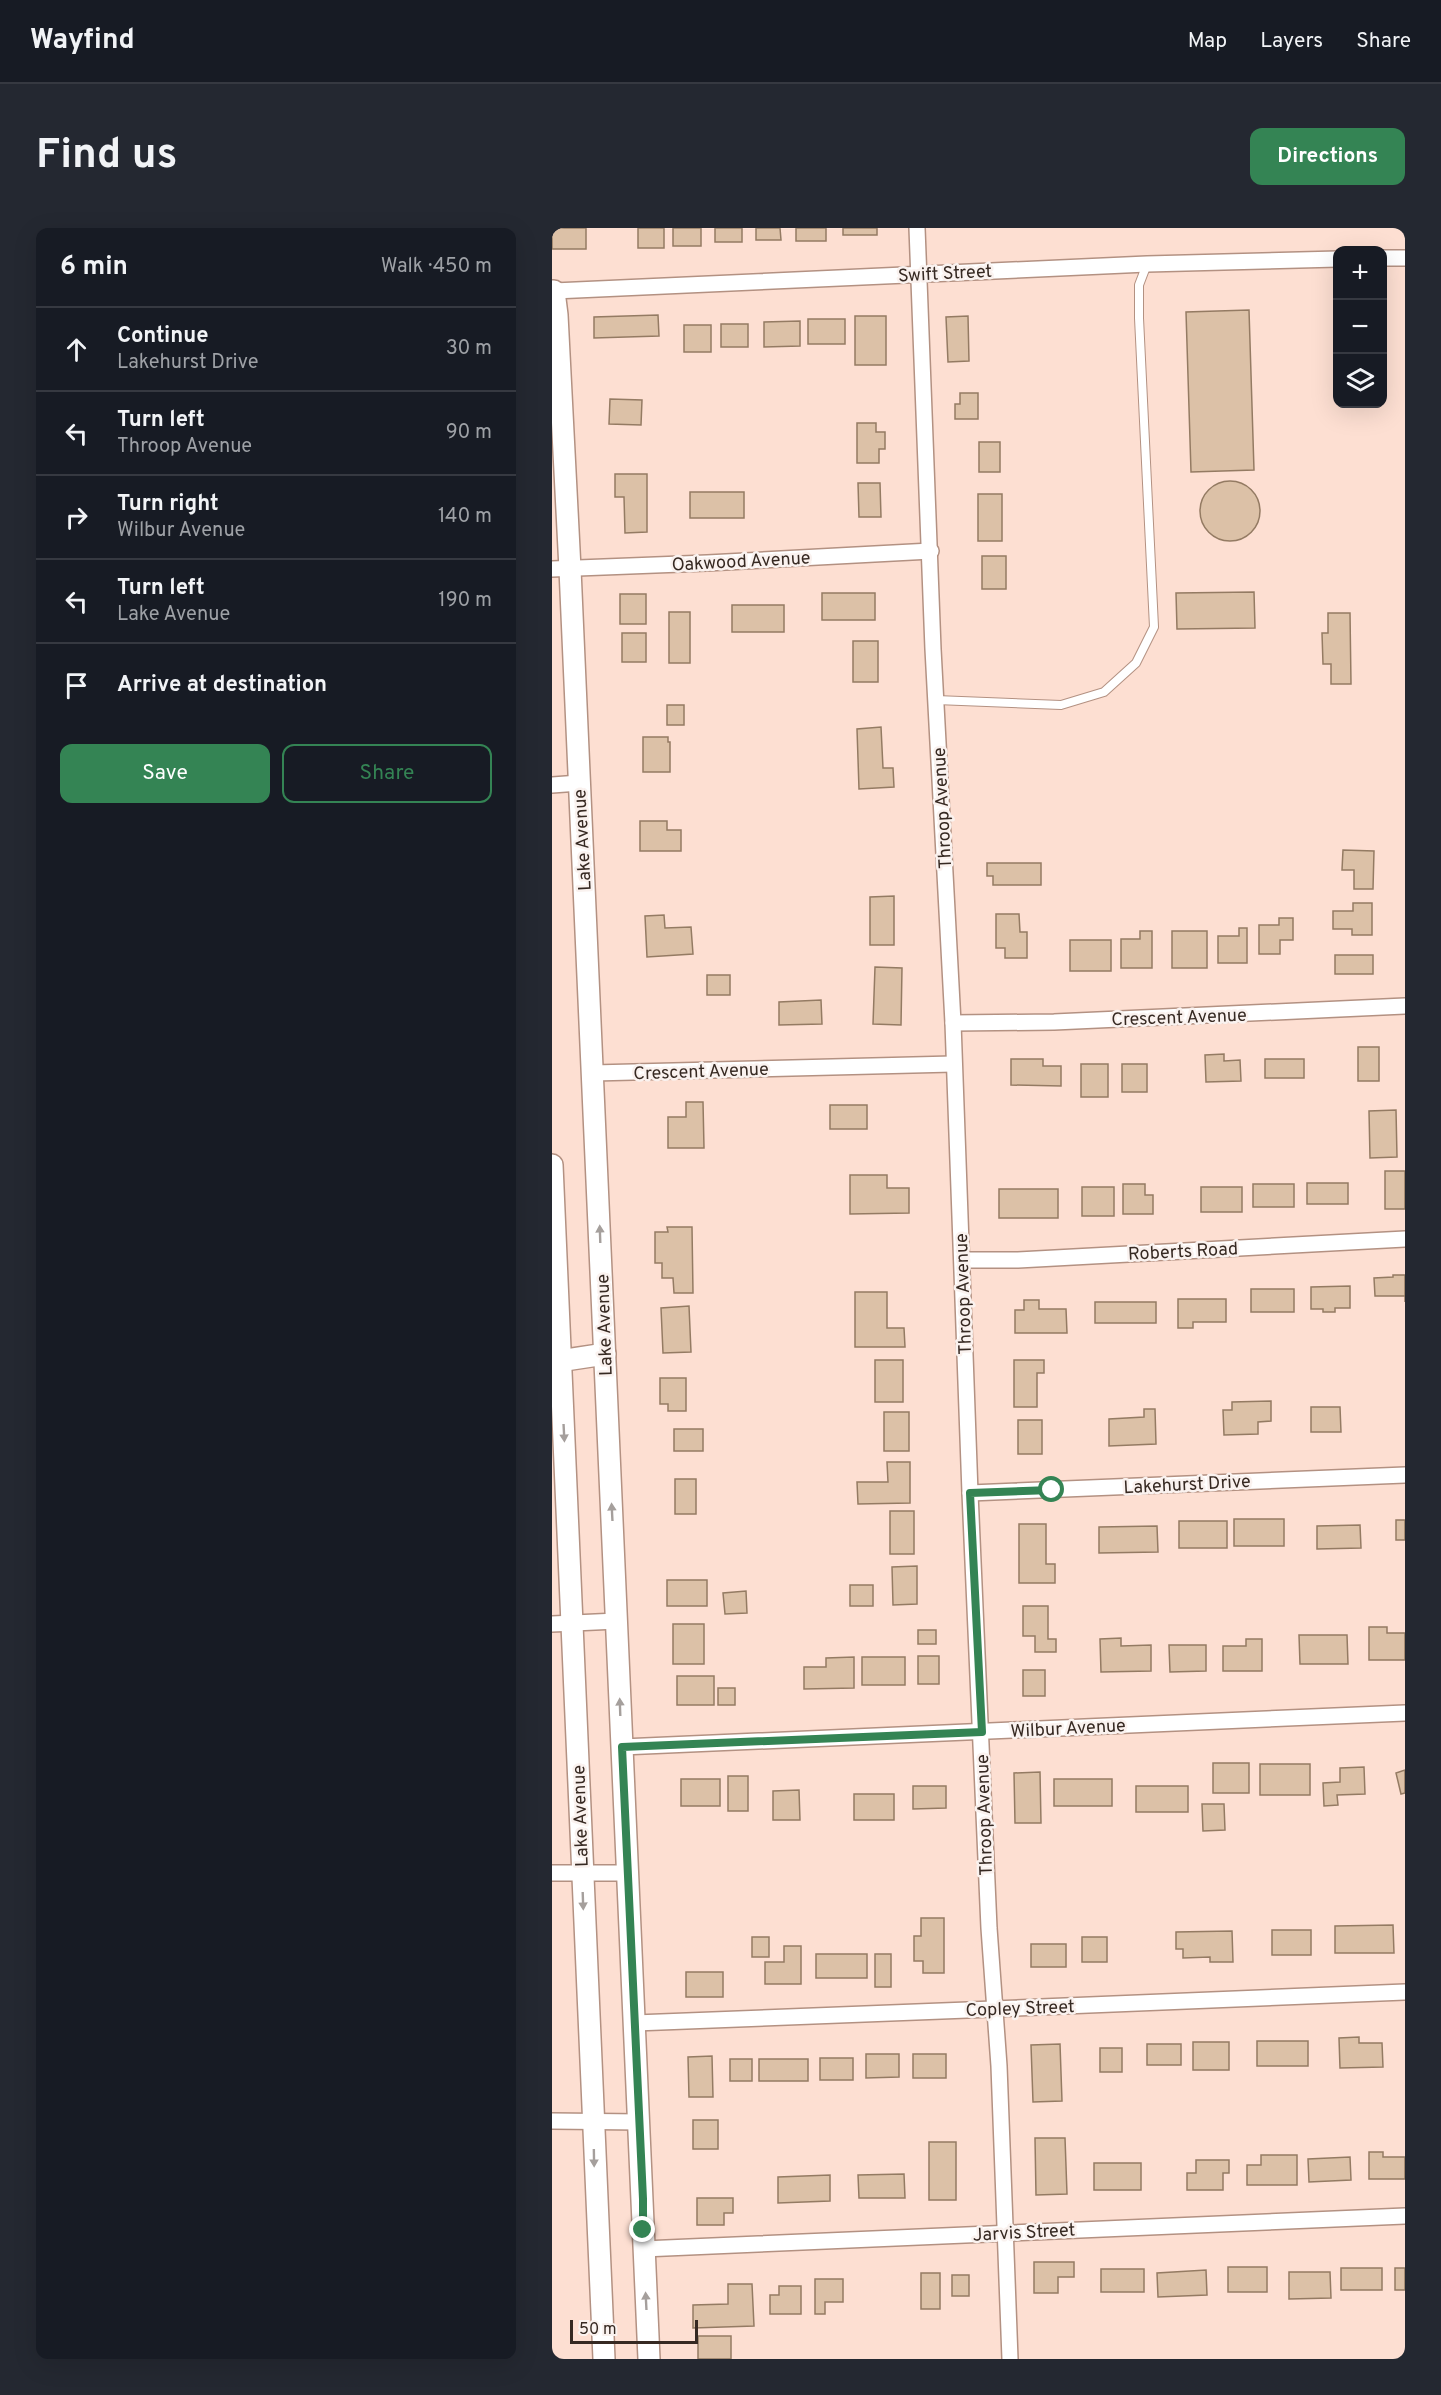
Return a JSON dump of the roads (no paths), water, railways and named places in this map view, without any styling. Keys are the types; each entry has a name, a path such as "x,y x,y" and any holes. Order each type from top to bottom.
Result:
{"main road":[{"name":"Lake Avenue","path":"553,291 557,315 561,569 579,783 649,2359"},
{"name":"Lake Avenue","path":"552,1165 562,1624 582,1873 604,2359"},
{"path":"556,1362 605,1354"}],"street":[{"name":"Throop Avenue","path":"916,228 936,699 953,1023 989,1928 1004,2188 1010,2359"},
{"path":"1387,258 1405,258"},
{"name":"Swift Street","path":"553,291 1148,264 1333,259"},
{"name":"Oakwood Avenue","path":"561,569 931,551"},
{"path":"552,784 579,783"},
{"name":"Crescent Avenue","path":"953,1023 1090,1021 1405,1006"},
{"name":"Crescent Avenue","path":"593,1073 953,1064"},
{"name":"Roberts Road","path":"962,1260 1018,1260 1405,1239"},
{"name":"Lakehurst Drive","path":"970,1493 1405,1475"},
{"path":"562,1624 617,1621"},
{"name":"Wilbur Avenue","path":"622,1747 1405,1713"},
{"path":"552,1873 629,1873"},
{"name":"Copley Street","path":"635,2023 1405,1992"},
{"path":"552,2121 640,2122"},
{"name":"Jarvis Street","path":"644,2249 1405,2216"}],"lane":[{"path":"936,699 1061,705 1104,692 1136,663 1154,627 1139,318 1139,285 1148,264"}]}
